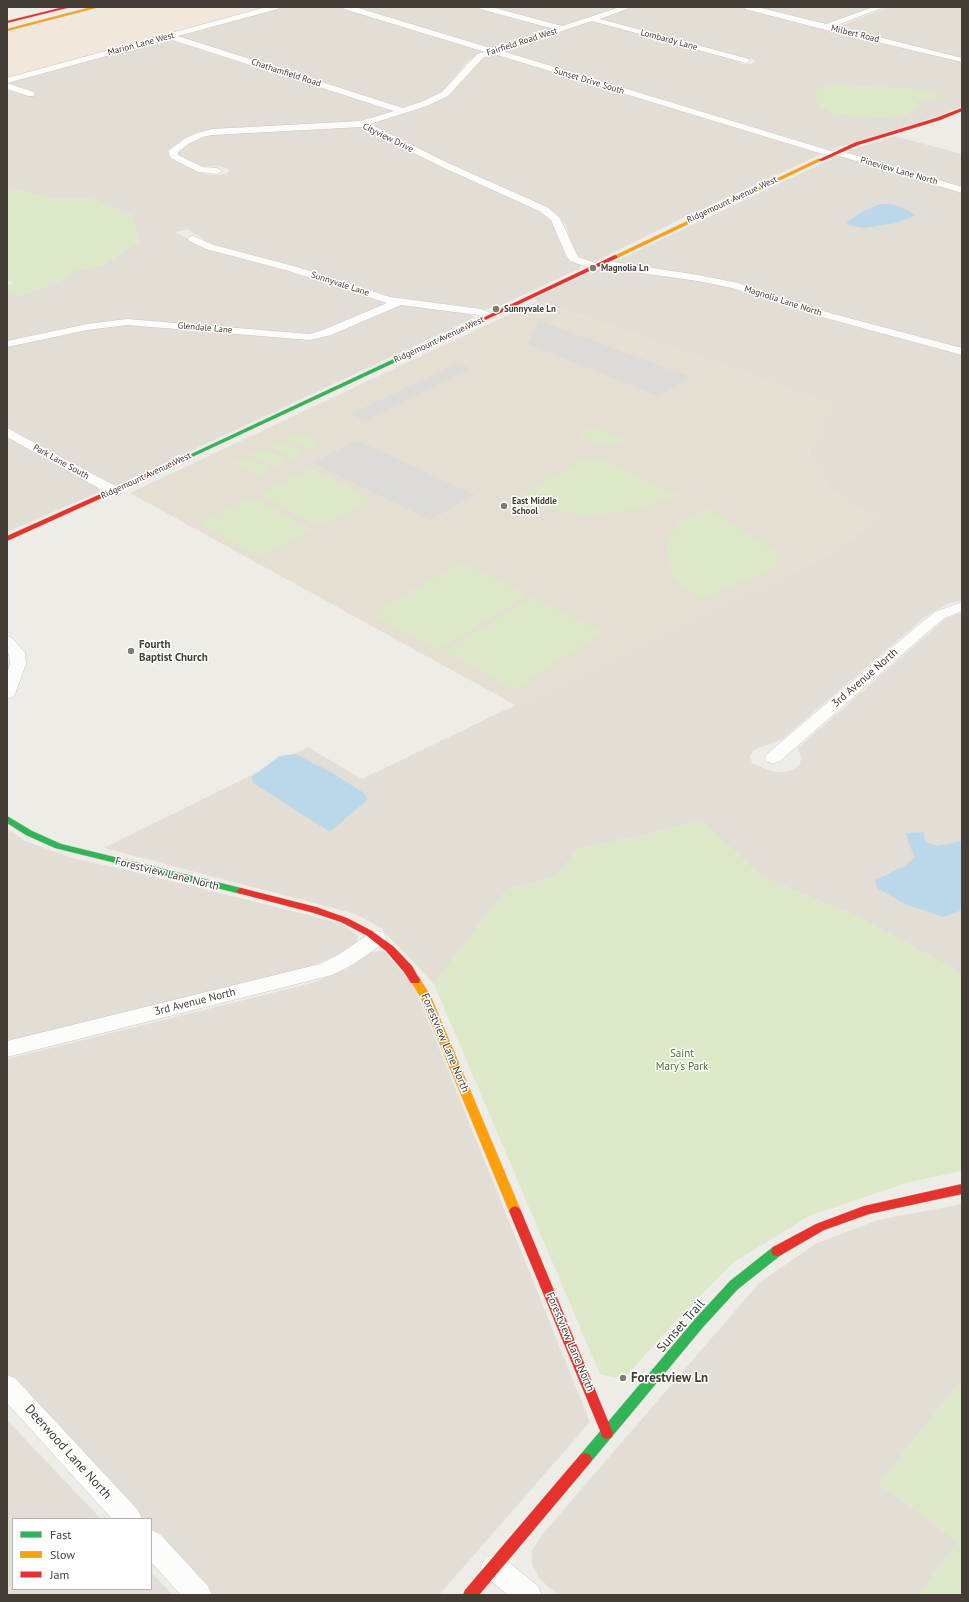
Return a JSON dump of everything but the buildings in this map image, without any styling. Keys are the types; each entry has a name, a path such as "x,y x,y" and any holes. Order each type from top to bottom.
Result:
{"main road":[{"path":"7,16 38,7"},
{"path":"7,16 45,7"},
{"path":"7,22 69,7"},
{"path":"7,30 97,7"},
{"name":"Ridgemount Avenue West","path":"7,539 114,491 489,316 834,153 856,144 938,119 962,109"},
{"name":"Forestview Lane North","path":"7,819 29,833 58,846 316,910 344,920 376,938 390,949 408,968 426,997 607,1433"},
{"name":"Sunset Trail","path":"470,1595 700,1322 734,1285 775,1252 820,1227 868,1209 962,1189"}],"street":[{"name":"Marion Lane West","path":"7,81 275,7"},
{"name":"Sunset Drive South","path":"347,7 834,153"},
{"name":"Fairfield Road West","path":"362,124 439,98 445,94 476,59 628,7"},
{"name":"Milbert Road","path":"748,7 962,60"},
{"path":"826,27 880,7"},
{"path":"490,8 562,29"},
{"name":"Lombardy Lane","path":"592,19 746,61"},
{"name":"Chathamfield Road","path":"169,36 403,111"},
{"path":"7,86 31,94"},
{"name":"Cityview Drive","path":"217,171 201,170 174,156 173,151 187,141 200,135 212,132 362,124 438,162 543,209 555,218 574,259 597,264"},
{"name":"Pineview Lane North","path":"834,153 962,190"},
{"name":"Sunnyvale Lane","path":"193,239 210,247 261,259 378,297 398,302 481,312 489,316"},
{"name":"Magnolia Lane North","path":"597,264 705,279 734,285 821,313 962,352"},
{"name":"Glendale Lane","path":"7,344 87,327 127,322 310,337 327,333 398,302"},
{"name":"Park Lane South","path":"7,432 114,491"},
{"name":"3rd Avenue North","path":"773,758 926,626 940,615 962,606"},
{"path":"7,641 17,653 18,664 7,694"},
{"name":"3rd Avenue North","path":"7,1049 325,970 345,960 376,938"},
{"name":"Deerwood Lane North","path":"7,1386 128,1518"},
{"path":"152,1544 199,1595"},
{"path":"494,1566 529,1595"}],"shaded area":[{"path":"104,7 269,7 7,79 7,32"},
{"path":"281,7 342,7 452,40 486,52 469,60 443,91 435,98 403,108 176,37"},
{"path":"351,7 479,7 555,29 493,49"},
{"path":"502,7 624,7 562,27 497,9"},
{"path":"634,7 745,7 962,61 962,106 941,115 830,150 501,51 592,21 735,59 742,64 751,64 756,62 753,59 738,57 599,19"},
{"path":"754,7 879,7 827,25"},
{"path":"888,7 962,7 962,59 838,27"},
{"path":"168,39 394,111 373,118 352,122 200,133 172,147 168,152 172,159 206,175 220,175 227,173 229,171 228,169 220,166 201,167 177,155 177,151 200,137 216,134 341,126 359,127 539,209 549,216 567,257 580,265 581,268 497,307 485,309 389,297 363,290 289,265 231,251 211,244 187,229 175,232 213,250 279,267 383,302 384,306 325,332 307,335 113,320 7,342 7,290 20,296 69,277 73,268 89,269 104,264 139,242 133,216 93,199 50,198 7,188 7,83"},
{"path":"494,54 822,154 691,214 596,261 579,258 576,254 565,224 557,214 541,205 378,131 374,127 377,122 441,99 450,93 481,57"},
{"path":"894,136 962,154 962,187 847,153 848,151"},
{"path":"838,156 845,156 962,191 962,350 818,310 733,282 699,275 617,265 612,263"},
{"path":"600,268 700,280 732,287 815,315 962,355 962,600 947,604 925,617 781,740 753,751 750,757 752,763 771,771 782,772 793,770 800,764 801,758 798,748 945,619 962,612 962,980 959,972 857,916 761,877 703,821 579,849 555,876 506,890 434,984 381,928 356,914 104,848 308,747 362,779 835,551 875,519 828,488 808,452 830,409 834,405 533,299"},
{"name":"East Middle School","path":"538,301 835,405 830,409 808,452 828,488 875,519 835,551 517,706 130,493"},
{"path":"402,304 469,313 474,317 118,485 109,484 7,427 7,347 74,332 123,325 308,339"},
{"path":"538,320 691,377 658,396 527,344"},
{"path":"457,363 471,368 365,421 351,414"},
{"path":"7,436 100,488 99,492 7,532"},
{"path":"357,440 475,495 430,520 312,463"},
{"path":"7,829 25,841 72,858 340,923 358,936 356,943 337,955 302,970 7,1043"},
{"path":"384,951 414,986 590,1422 439,1595 214,1595 152,1529 152,1518 141,1518 7,1376 7,1059 312,983 348,968 372,952"},
{"path":"962,1204 962,1380 879,1484 958,1541 919,1595 558,1595 539,1578 532,1565 532,1550 547,1529 760,1282 817,1243 878,1220"},
{"path":"7,1420 100,1518 12,1518 12,1590 152,1590 152,1573 173,1595 7,1595"}],"green space":[{"path":"832,84 918,89 940,95 937,98 917,102 917,108 907,114 885,118 855,116 829,112 819,105 815,97 817,89"},
{"path":"7,188 50,198 93,199 133,216 139,243 104,264 89,269 73,268 69,277 20,296 7,290 7,286 14,282 7,280"},
{"path":"593,426 625,440 610,448 578,435"},
{"path":"297,432 322,444 310,450 284,438"},
{"path":"281,440 306,452 293,459 267,446"},
{"path":"263,448 289,461 275,467 250,455"},
{"path":"246,457 272,469 258,476 232,463"},
{"path":"585,459 602,460 679,496 639,509 590,515 551,510 518,497"},
{"path":"310,469 372,501 320,527 259,494"},
{"path":"252,497 313,530 259,557 199,523"},
{"path":"706,507 777,553 777,566 701,600 674,578 665,543 679,523"},
{"path":"462,562 529,595 438,650 371,614"},
{"path":"533,597 603,632 514,690 444,651"},
{"name":"Saint Mary's Park","path":"703,821 761,877 857,916 959,972 962,980 962,1171 909,1182 809,1216 734,1262 682,1314 629,1373 616,1378 600,1374 434,984 506,890 555,876 579,849"},
{"path":"962,1380 962,1595 919,1595 958,1541 879,1484"}],"water":[{"path":"880,204 892,204 899,206 915,214 914,216 896,223 865,228 847,225 847,222 862,212"},
{"path":"295,754 331,772 364,793 367,800 330,832 253,783 252,777 279,756"},
{"path":"924,832 925,842 938,846 962,841 962,910 943,917 905,904 877,888 875,880 905,866 915,857 906,833"}],"traffic: fast":[{"path":"190,456 460,330"},
{"path":"7,819 29,833 58,846 241,891"},
{"path":"585,1459 700,1322 734,1285 777,1251"}],"traffic: slow":[{"path":"7,30 97,7"},
{"path":"615,257 820,160"},
{"path":"415,980 426,997 515,1211"}],"traffic: jam":[{"path":"7,22 69,7"},
{"path":"820,160 856,144 938,119 962,109"},
{"path":"460,330 615,257"},
{"path":"7,539 190,456"},
{"path":"241,891 316,910 344,920 369,933 390,949 408,969 415,980"},
{"path":"777,1251 820,1227 868,1209 962,1189"},
{"path":"515,1211 607,1433"},
{"path":"470,1595 585,1459"}],"place":[{"name":"Magnolia Ln","path":"593,268"},
{"name":"Sunnyvale Ln","path":"496,309"},
{"name":"East Middle School","path":"504,506"},
{"name":"Fourth Baptist Church","path":"131,651"},
{"name":"Forestview Ln","path":"623,1378"}]}
